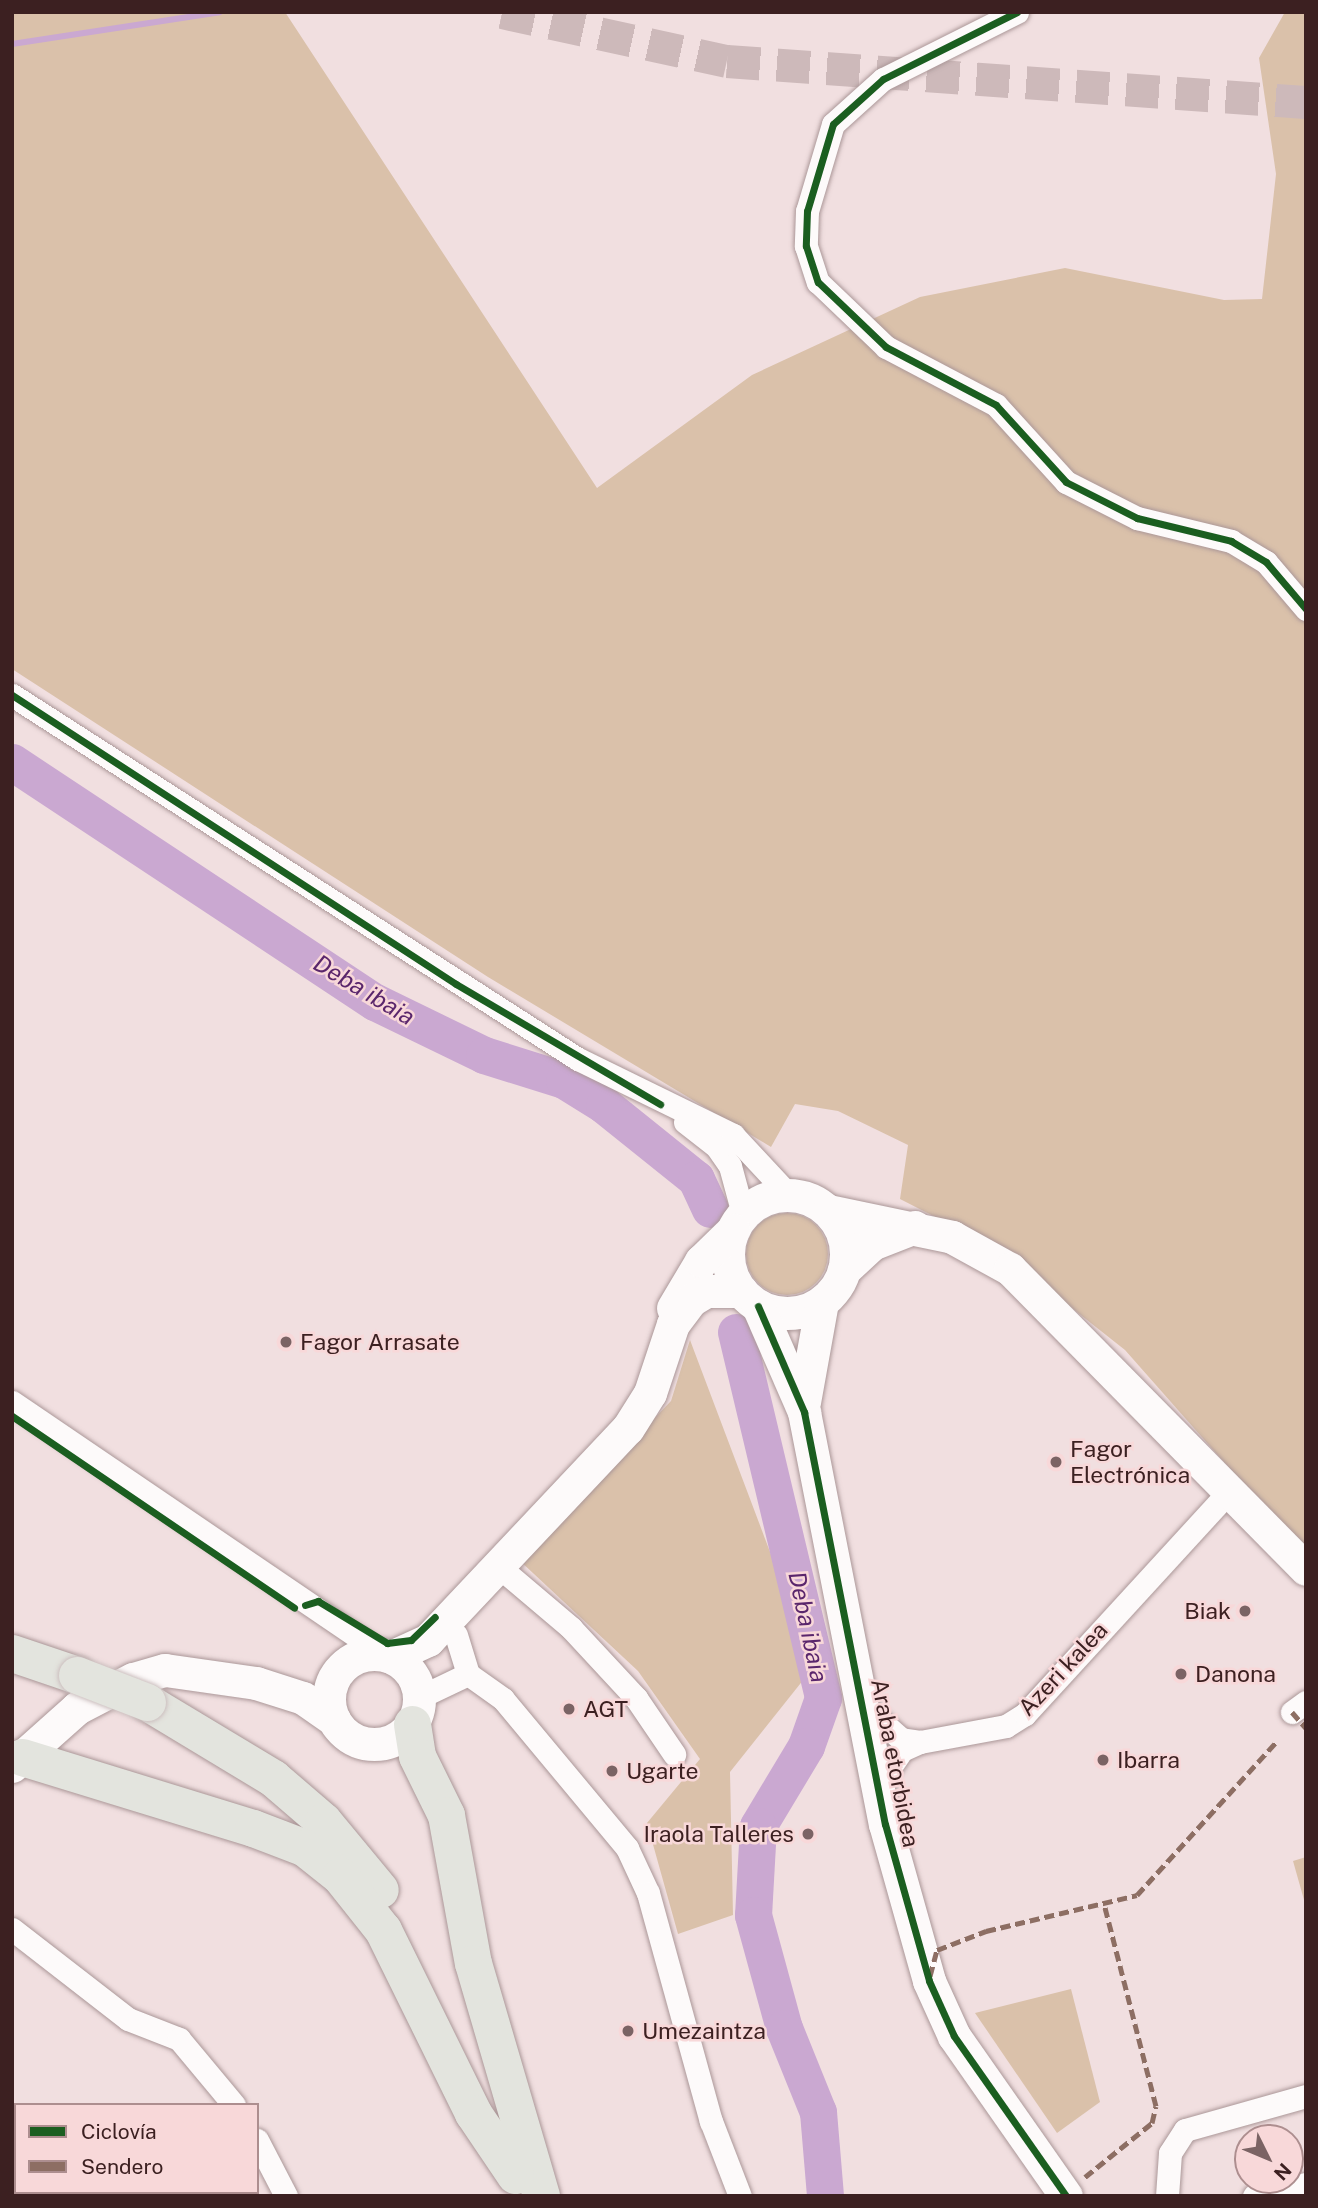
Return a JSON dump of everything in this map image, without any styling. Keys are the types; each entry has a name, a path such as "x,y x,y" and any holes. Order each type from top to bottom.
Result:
{"main road":[{"path":"12,1653 147,1702 274,1778 363,1866 437,1985 527,2189"},
{"path":"416,1703 417,1756 446,1815 473,1963 527,2189"},
{"path":"17,1761 253,1828 305,1848 340,1875 383,1930 473,2113 527,2189"}],"street":[{"path":"1017,12 893,73 833,124 807,211 806,246 818,282 886,347 996,405 1066,482 1137,518 1231,541 1266,562 1306,608"},
{"path":"12,695 456,984 660,1104 716,1146 730,1166 738,1222 728,1262 749,1299"},
{"path":"660,1104 733,1135 789,1195 828,1211 915,1227 952,1237 1010,1269 1194,1450 1235,1498 1306,1569"},
{"path":"256,1683 303,1678 346,1664 388,1657 428,1640 628,1428 650,1393 673,1324 677,1296 738,1222 789,1195"},
{"path":"828,1211 844,1238 844,1270"},
{"path":"673,1324 706,1291 749,1299 790,1313 821,1302 844,1270 872,1244 915,1227"},
{"name":"Araba etorbidea","path":"749,1299 804,1412 865,1707 878,1785 911,1926 934,1992 954,2036 1066,2196"},
{"name":"Araba etorbidea","path":"804,1412 821,1302"},
{"path":"12,1402 410,1671 416,1703"},
{"name":"Azeri kalea","path":"920,1742 981,1733 1026,1714 1235,1498"},
{"path":"17,1761 77,1708 133,1679 165,1670 256,1683 303,1698 334,1720 343,1732 372,1744 394,1739 498,1566"},
{"path":"498,1566 571,1628 636,1698 674,1754"},
{"path":"456,1635 468,1674 503,1699 627,1849 648,1893 711,2121 740,2196"},
{"path":"334,1720 330,1689 346,1664"},
{"path":"416,1703 468,1674"},
{"path":"865,1707 901,1739 920,1742"},
{"path":"878,1785 902,1750 920,1742"},
{"path":"12,1929 128,2019 179,2039 232,2103"},
{"path":"1167,2196 1170,2152 1185,2130 1306,2095"},
{"path":"259,2144 286,2196"},
{"path":"1254,2196 1306,2184"}],"shaded area":[{"path":"12,12 285,12 597,488 752,375 920,297 1065,268 1224,300 1262,299 1276,174 1259,58 1285,12 1306,12 1306,1555 1125,1350 996,1248 900,1199 908,1145 838,1111 795,1104 771,1147 488,977 12,669"},
{"path":"787,1213 803,1216 816,1225 825,1238 828,1254 825,1270 816,1283 803,1292 787,1295 771,1292 758,1283 749,1270 746,1254 749,1238 758,1225 771,1216"},
{"path":"690,1340 795,1618 804,1679 730,1772 733,1915 678,1934 647,1823 700,1759 638,1671 519,1560 671,1401"},
{"path":"1306,1857 1306,1907 1293,1861"},
{"path":"1071,1989 1100,2102 1057,2133 975,2013"}],"waterway":[{"path":"12,44 220,12"},
{"name":"Deba ibaia","path":"12,762 375,1002 484,1055 564,1080 604,1105 696,1179 710,1209"},
{"name":"Deba ibaia","path":"736,1332 823,1698 806,1746 758,1826 753,1915 784,2028 818,2112 825,2196"}],"tunnel":[{"path":"502,12 727,61 1306,102"}],"marked path":[{"path":"1292,1712 1306,1728"},
{"path":"930,1976 937,1950 986,1931 1137,1895 1276,1742"},
{"path":"1085,2177 1152,2123 1156,2106 1104,1904"}],"cycle path":[{"path":"1017,12 883,79 833,124 807,211 806,246 818,282 886,347 996,405 1066,482 1137,518 1231,541 1266,562 1306,609"},
{"path":"12,695 456,984 660,1104"},
{"path":"758,1306 804,1412 885,1824 929,1981 954,2036 1066,2196"},
{"path":"12,1416 294,1608"},
{"path":"305,1605 318,1601 387,1643 411,1640 435,1617"}],"place":[{"name":"Fagor Arrasate","path":"286,1342"},
{"name":"Fagor Electrónica","path":"1056,1462"},
{"name":"Biak","path":"1245,1611"},
{"name":"Danona","path":"1181,1674"},
{"name":"AGT","path":"569,1709"},
{"name":"Ibarra","path":"1103,1760"},
{"name":"Ugarte","path":"612,1771"},
{"name":"Iraola Talleres","path":"808,1834"},
{"name":"Umezaintza","path":"628,2031"}]}
